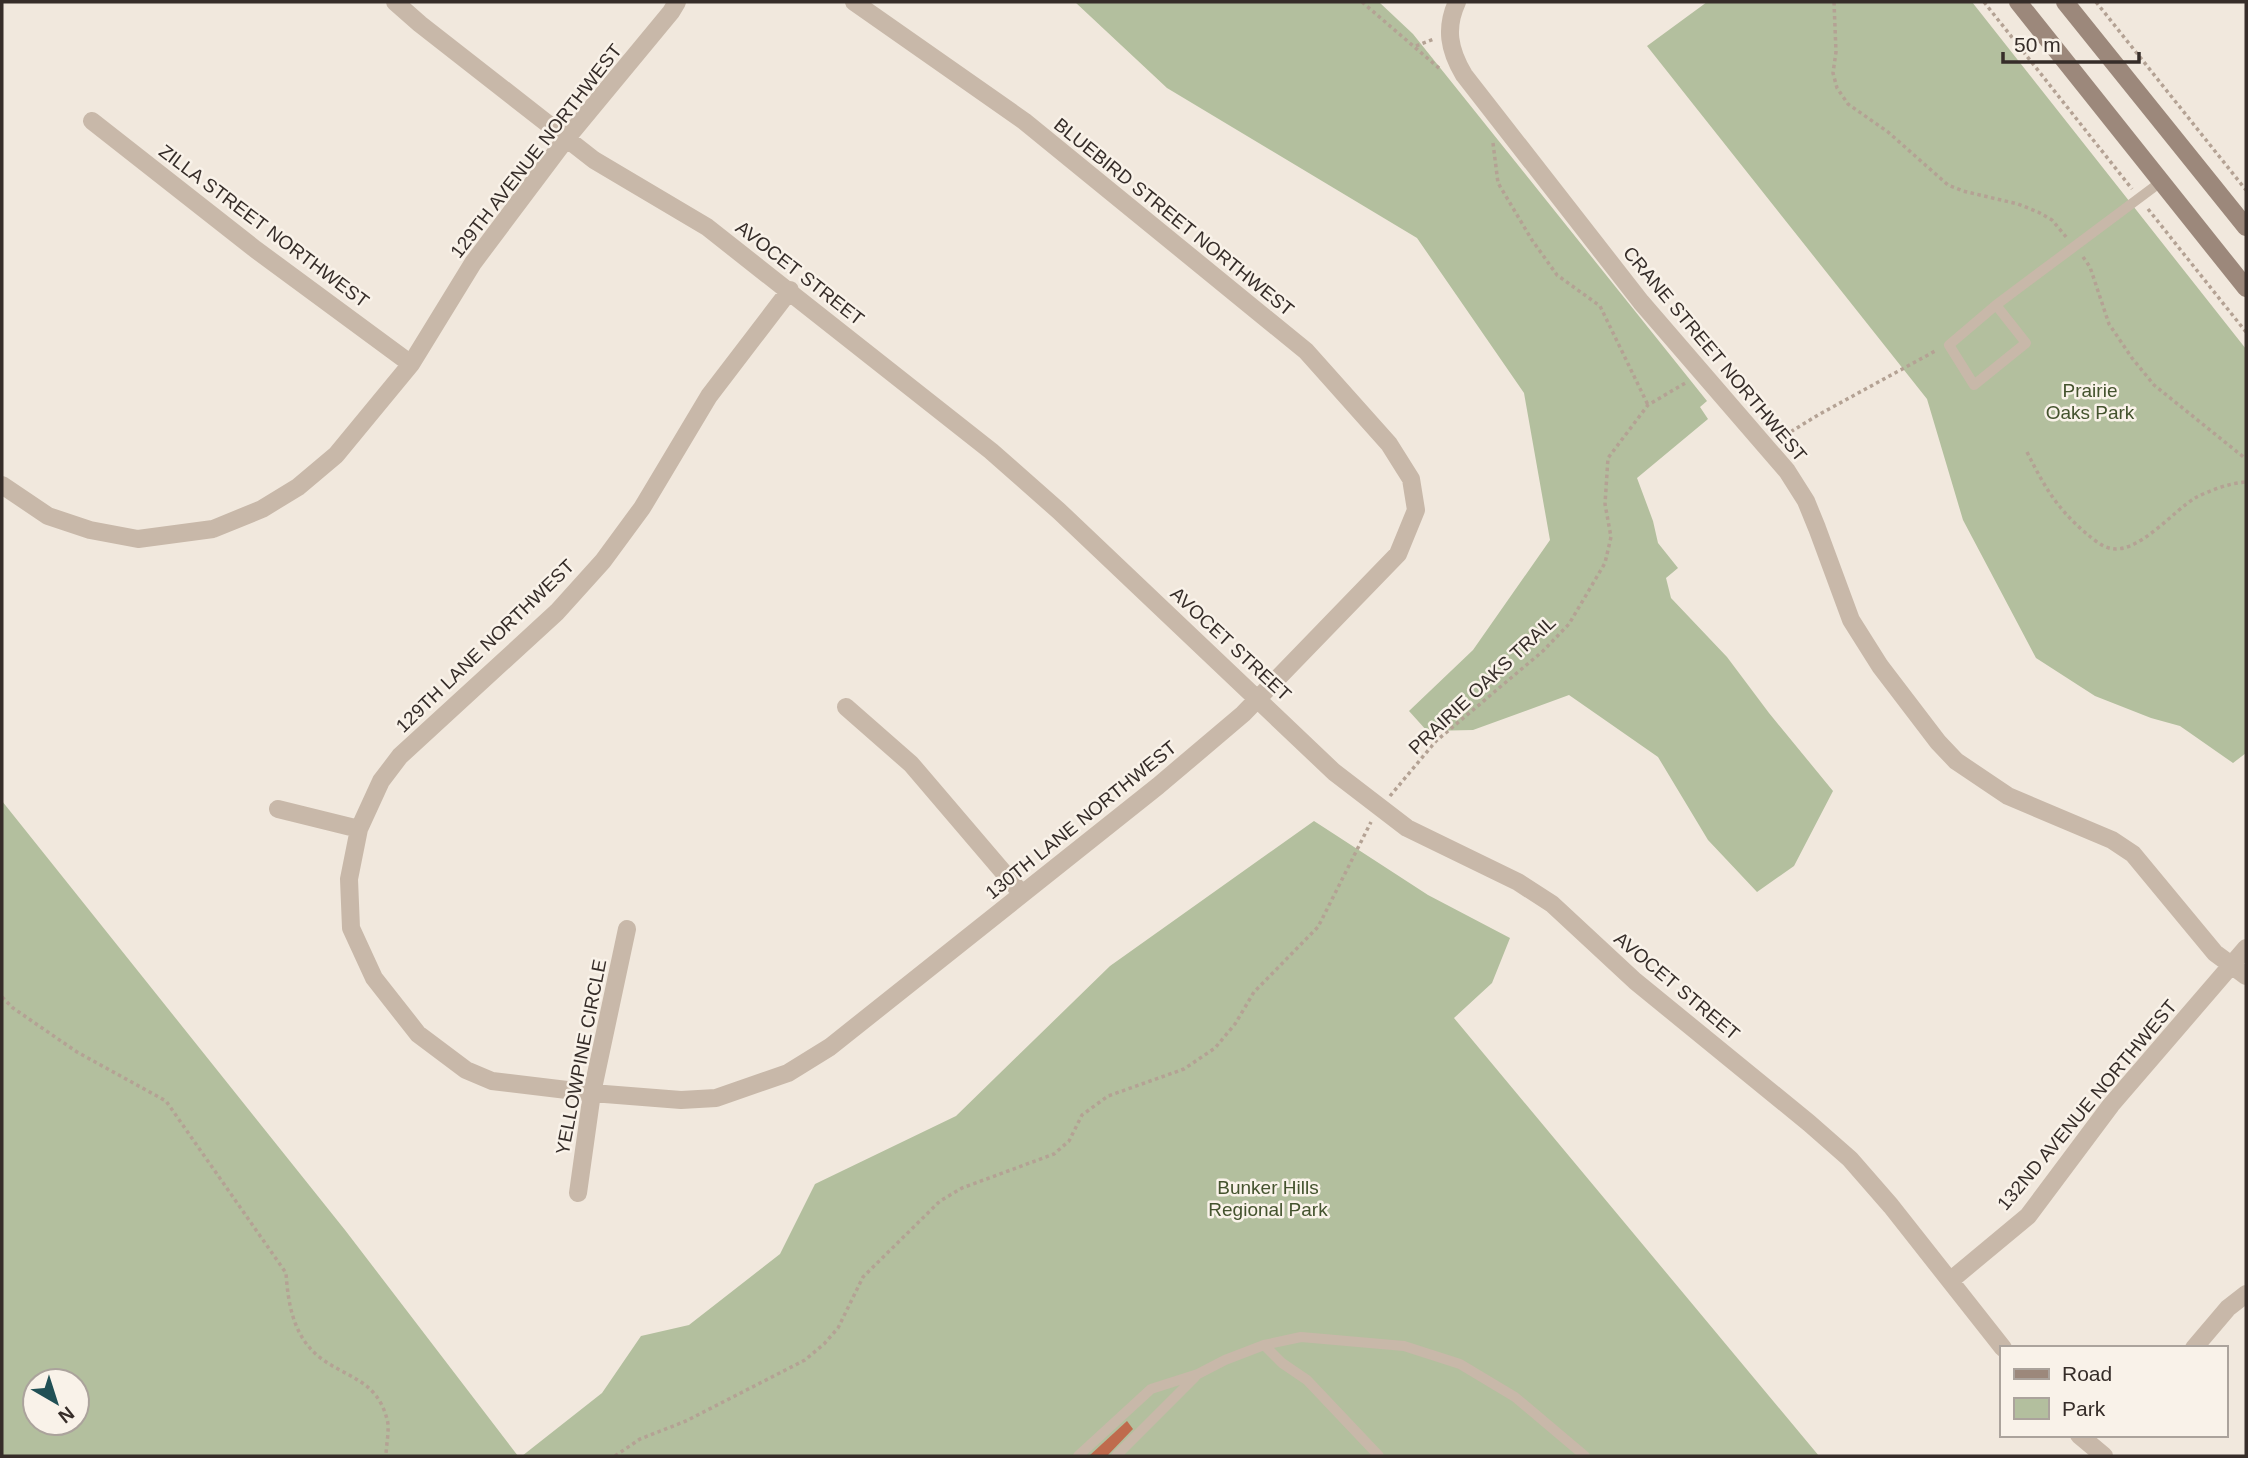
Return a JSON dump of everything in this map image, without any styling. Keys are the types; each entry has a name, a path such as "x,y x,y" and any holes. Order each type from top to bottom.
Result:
{"main road":[{"path":"2018,2 2246,288"},
{"path":"2065,2 2246,227"}],"street":[{"name":"AVOCET STREET","path":"395,2 594,160 707,227 991,451 1068,519 1334,772 1408,828 1518,882 1552,904 1635,981 1850,1159 1951,1280 2001,1346"},
{"name":"129TH AVENUE NORTHWEST","path":"2,485 48,516 90,530 138,539 214,529 262,509 298,487 336,455 411,364 473,262 566,139 677,2"},
{"name":"BLUEBIRD STREET NORTHWEST","path":"854,2 1024,121 1306,351 1389,444 1410,479 1416,510"},
{"name":"CRANE STREET NORTHWEST","path":"1457,2 1451,14 1449,31 1455,60 1477,94 1641,302 1787,471 1805,501 1856,628 1880,667 1938,742 1956,761 2008,796 2112,840 2133,854 2216,953 2246,976"},
{"name":"ZILLA STREET NORTHWEST","path":"92,121 255,249 411,364"},
{"name":"129TH LANE NORTHWEST","path":"592,1093 492,1081 466,1070 418,1034 374,978 351,928 349,878 359,829 382,781 400,756 557,612 603,562 642,508 709,396 790,290"},
{"name":"130TH LANE NORTHWEST","path":"592,1093 681,1100 716,1098 788,1073 830,1047 1202,751 1258,698 1398,554 1416,510"},
{"path":"846,707 911,764 1022,894"},
{"path":"278,809 359,829"},
{"name":"YELLOWPINE CIRCLE","path":"578,1193 592,1093 627,929"},
{"name":"132ND AVENUE NORTHWEST","path":"1951,1280 2028,1216 2111,1105 2246,948"},
{"path":"2196,1346 2228,1308 2246,1294"},
{"path":"2083,1437 2101,1447"}],"lane":[{"path":"1996,305 2026,343 1974,384 1949,345 1996,305 2162,181"},
{"path":"1078,1456 1151,1389 1198,1374 1264,1345 1301,1337 1404,1346 1460,1364 1514,1396 1586,1456"},
{"path":"1264,1345 1282,1363 1307,1380 1379,1456"},
{"path":"1116,1456 1198,1374"}],"path":[{"path":"1362,2 1419,48 1448,78"},
{"path":"1834,2 1836,52 1833,73 1837,88 1848,104 1888,132 1948,185 2018,204 2052,220 2090,267 2109,324 2132,358 2163,393 2246,459"},
{"path":"1984,2 2132,189"},
{"path":"2096,2 2246,190"},
{"path":"1491,136 1498,183 1532,240 1557,275 1600,306 1648,405"},
{"path":"2146,207 2246,332"},
{"path":"1768,448 1788,432 1933,351 1949,345"},
{"name":"PRAIRIE OAKS TRAIL","path":"1393,793 1436,741 1543,651 1569,624 1605,563 1611,537 1605,503 1608,458 1648,405 1704,373"},
{"path":"2027,452 2046,491 2058,505 2094,540 2111,549 2140,541 2195,498 2218,488 2246,482"},
{"path":"615,1456 640,1439 686,1421 805,1360 838,1328 863,1277 940,1200 962,1188 1054,1154 1069,1141 1082,1115 1108,1096 1184,1069 1215,1048 1235,1024 1254,992 1318,927 1369,825"},
{"path":"2,997 13,1008 77,1052 166,1101 286,1273 288,1302 299,1331 317,1355 371,1387 387,1420 386,1456"}],"green space":[{"path":"1075,2 1379,2 1413,34 1707,401 1700,407 1708,419 1637,478 1658,543 1678,568 1666,578 1671,598 1727,657 1833,791 1794,866 1757,892 1708,840 1658,757 1569,695 1473,730 1427,731 1409,711 1473,650 1550,540 1524,393 1417,238 1167,88"},
{"name":"Prairie Oaks Park","path":"1707,2 1972,2 2246,349 2246,753 2233,763 2180,726 2151,718 2095,696 2036,658 1963,520 1927,399 1647,46"},
{"path":"2,801 345,1230 518,1456 2,1456"},
{"name":"Bunker Hills Regional Park","path":"1314,821 1428,895 1510,938 1492,983 1454,1018 1819,1456 522,1456 602,1393 641,1336 689,1325 780,1254 815,1184 956,1116 1110,966"}],"building":[{"path":"1127,1421 1133,1429 1107,1456 1089,1456"}]}
